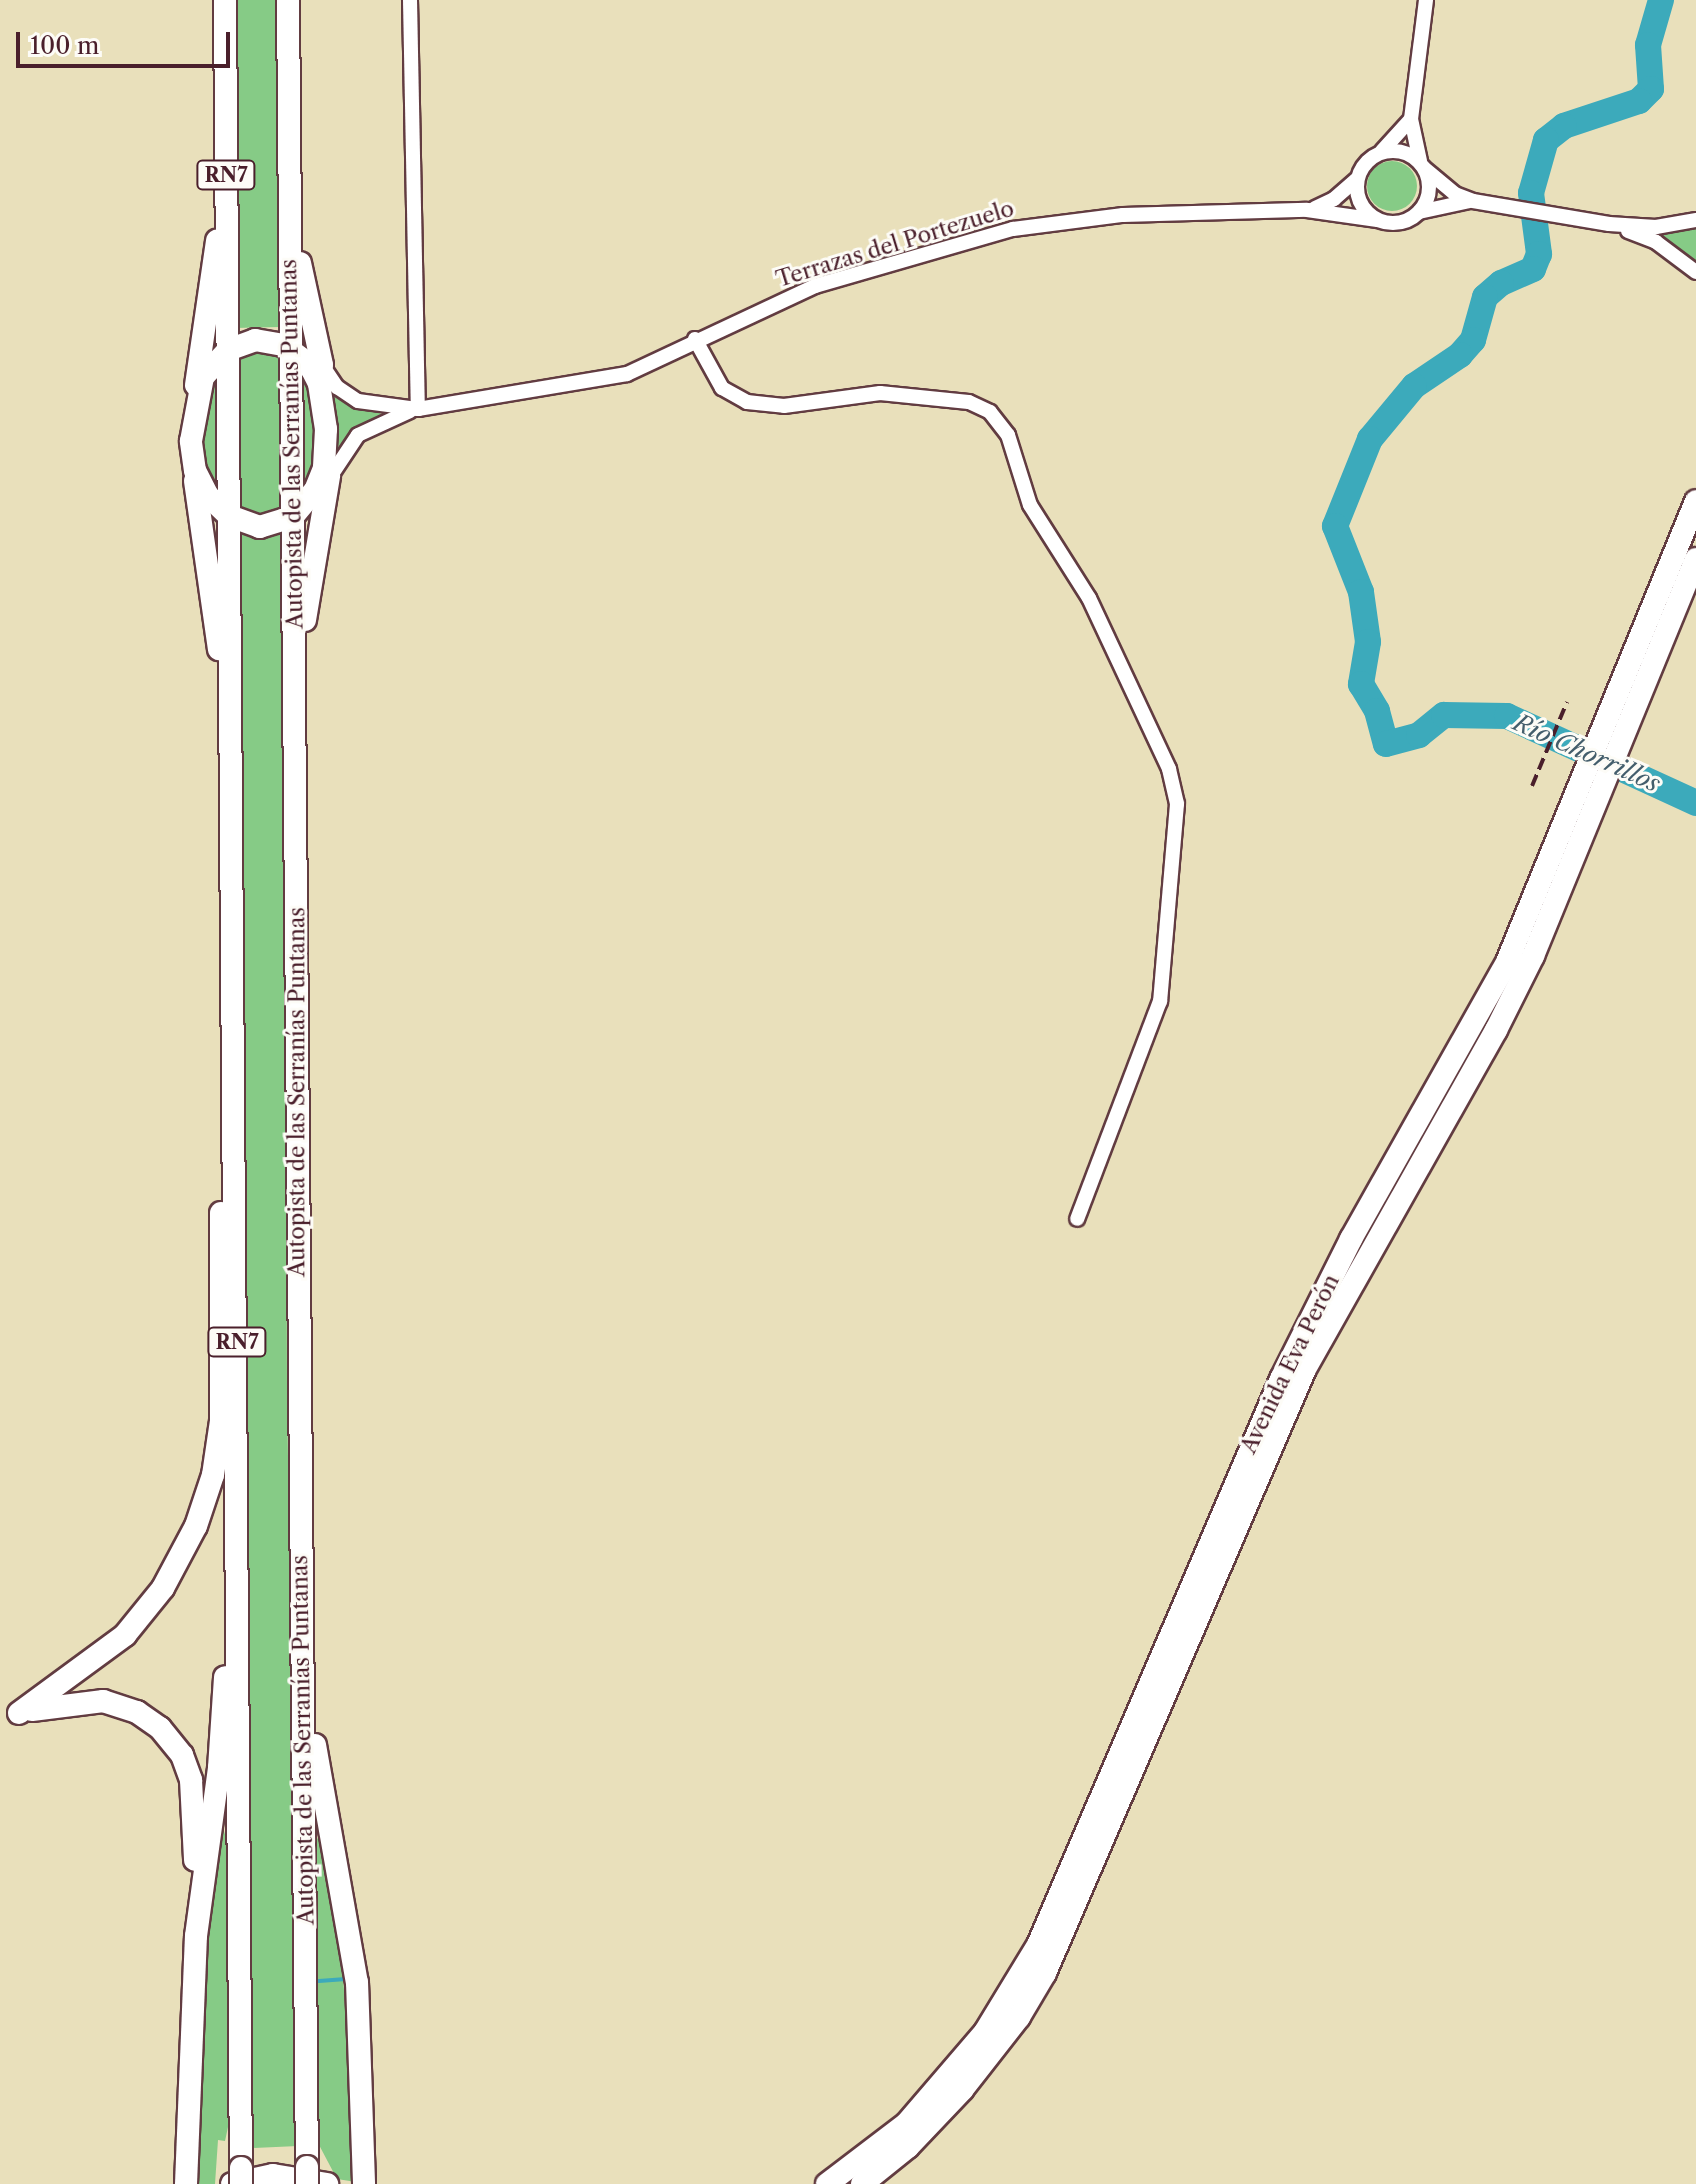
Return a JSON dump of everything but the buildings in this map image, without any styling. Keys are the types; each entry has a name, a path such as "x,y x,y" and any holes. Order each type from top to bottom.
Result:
{"main road":[{"name":"RN7","path":"225,0 238,1469 238,2179"},
{"name":"Autopista de las Serranías Puntanas","path":"288,0 307,2175"},
{"path":"226,180 193,408 192,456 231,714"},
{"path":"288,194 326,429 326,476 295,692"},
{"path":"193,408 203,377 228,350 264,340 291,349 317,367"},
{"path":"192,456 201,486 229,516 260,527 292,517 326,476"},
{"name":"Avenida Eva Perón","path":"1625,708 1696,501"},
{"name":"Avenida Eva Perón","path":"862,2184 908,2147 962,2090 1019,2017 1045,1973 1305,1369 1496,1030 1580,812 1625,708 1696,559"},
{"name":"Avenida Eva Perón","path":"827,2184 907,2123 985,2032 1038,1945 1281,1379 1351,1239 1483,1011 1580,812"},
{"path":"186,2184 196,1936 193,1792 187,1767 169,1738 137,1712 103,1701 57,1703 19,1713 93,1663 139,1620 180,1558 208,1490 221,1421 220,1132 234,1012"},
{"path":"299,1448 308,1545 311,1707 327,1827 357,1982 364,2184"},
{"path":"196,1936 223,1726 238,1469"},
{"path":"238,2179 273,2175 327,2184"}],"street":[{"path":"410,0 416,409"},
{"path":"1419,212 1429,192 1411,119 1426,0"},
{"name":"Terrazas del Portezuelo","path":"1307,210 1334,199 1357,179 1361,167 1381,152 1411,119"},
{"name":"Terrazas del Portezuelo","path":"1381,152 1405,152 1455,194 1473,201 1609,224 1656,227 1696,220"},
{"path":"1357,179 1360,203 1377,220"},
{"name":"Terrazas del Portezuelo","path":"326,476 358,435 416,409 610,378 658,361 695,339 815,286 1013,229 1100,216 1307,210 1399,223 1419,212 1473,201"},
{"name":"Terrazas del Portezuelo","path":"1609,224 1656,242 1696,272"},
{"path":"695,339 722,388 747,402 795,405 880,393 969,402 990,412 1008,435 1030,505 1089,598 1169,769 1177,804 1160,1001 1077,1219"},
{"name":"Terrazas del Portezuelo","path":"317,367 350,397 416,409"}],"green space":[{"path":"234,0 277,0 281,327 235,328"},
{"path":"1392,161 1410,168 1417,186 1410,204 1392,211 1374,204 1367,186 1374,168"},
{"path":"1696,226 1696,266 1649,234 1687,229"},
{"path":"258,347 283,354 284,513 271,518 236,513 235,356"},
{"path":"218,368 220,498 206,472 197,422"},
{"path":"300,369 310,380 319,453 301,498"},
{"path":"326,384 380,410 381,419 348,438 332,463"},
{"path":"237,528 285,529 287,1388 298,2146 253,2148"},
{"path":"220,1817 226,1838 228,2127 225,2141 218,2140 215,2184 191,2184 197,1991"},
{"path":"312,1836 321,1840 340,1926 356,2182 337,2179 318,2143 309,2139"}],"water":[{"path":"1652,0 1671,0 1648,64 1641,45"}],"waterway":[{"name":"Río Chorrillos","path":"1661,0 1648,45 1651,89 1639,101 1564,126 1546,140 1531,193 1539,254 1533,269 1501,283 1485,297 1473,340 1460,355 1414,386 1370,439 1335,526 1361,592 1368,642 1361,684 1377,711 1386,744 1419,735 1444,715 1507,716 1696,803"},
{"path":"319,1981 346,1979"}],"railway":[{"path":"1532,786 1567,702"}]}
